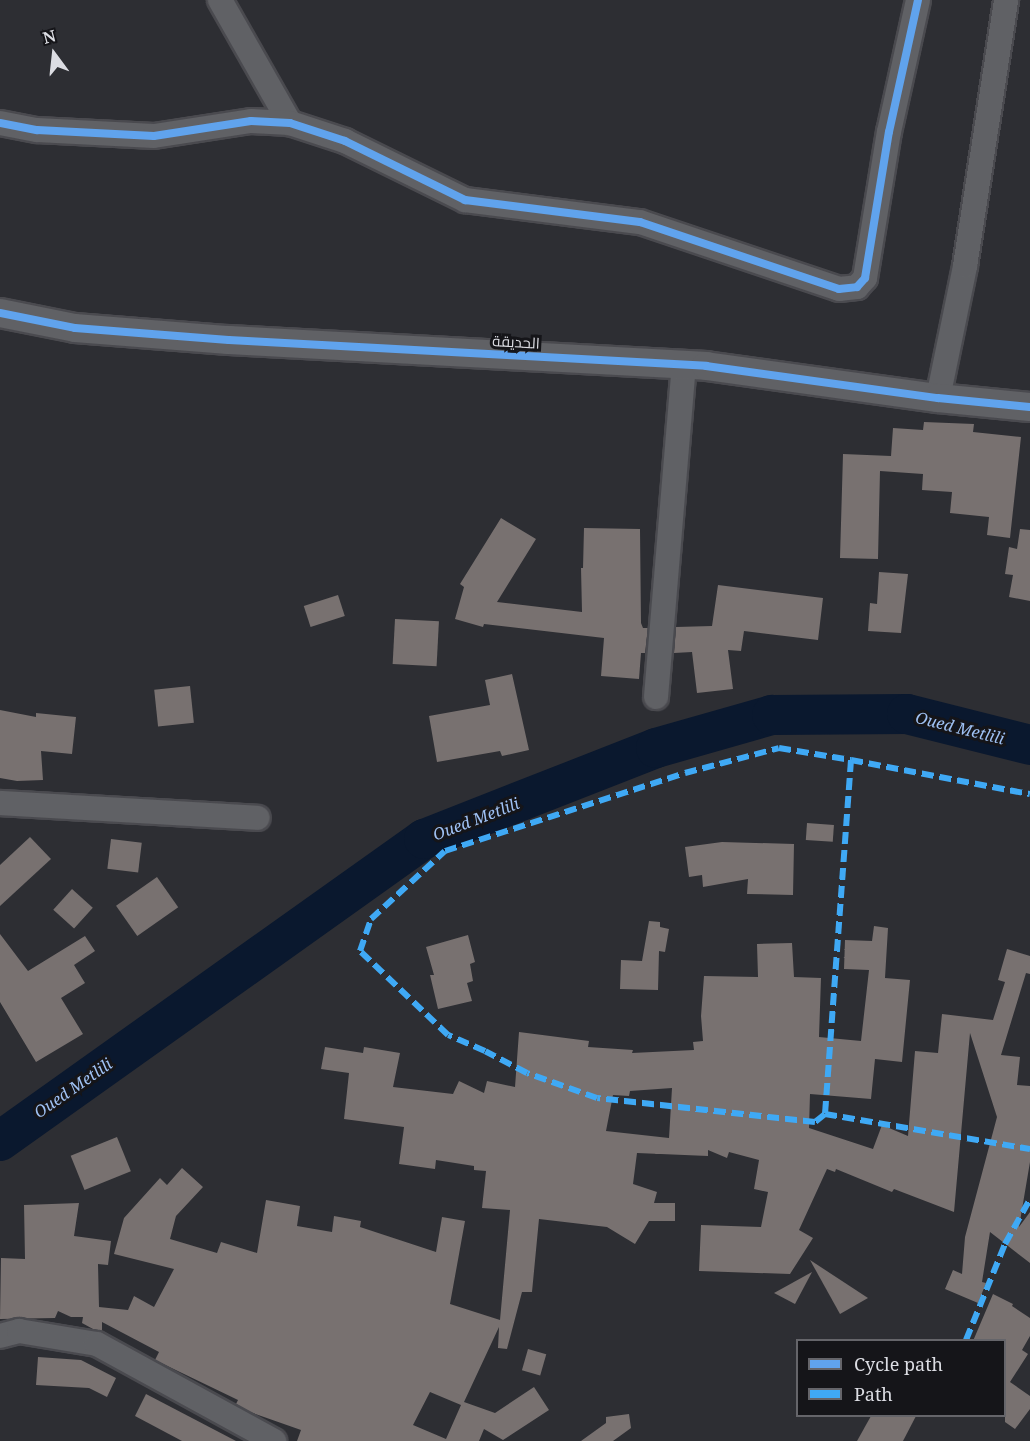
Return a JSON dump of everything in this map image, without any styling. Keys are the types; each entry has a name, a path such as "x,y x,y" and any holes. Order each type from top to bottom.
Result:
{"street":[{"path":"220,0 290,123"},
{"path":"0,123 37,130 154,136 251,121 290,123 345,141 465,200 640,222 838,289 857,287 865,278 889,132 918,0"},
{"path":"938,398 964,267 1006,0"},
{"name":"الحديقة","path":"0,313 75,328 228,340 684,365 938,398 1030,407"},
{"path":"656,697 684,365"},
{"path":"0,803 258,818"},
{"path":"0,1336 19,1331 96,1344 274,1441"}],"building":[{"path":"924,422 974,424 973,432 1021,437 1010,538 987,535 989,517 950,513 952,492 922,490 923,474 880,471 878,559 840,558 843,454 891,456 893,428 923,430"},
{"path":"501,518 536,539 497,602 582,612 581,568 583,568 584,528 640,529 641,623 643,628 648,628 645,653 641,653 639,679 601,676 604,638 484,624 483,627 455,619 464,587 460,584"},
{"path":"1020,529 1030,530 1030,601 1009,597 1013,575 1005,574 1009,547 1017,549"},
{"path":"879,572 908,574 901,633 868,631 870,603 877,604"},
{"path":"718,585 823,598 818,640 744,631 741,651 728,650 733,689 697,693 692,652 674,653 676,627 712,626"},
{"path":"338,595 345,616 311,627 304,606"},
{"path":"395,619 439,621 437,666 393,664"},
{"path":"512,674 529,750 502,756 500,751 437,762 429,716 490,705 485,680"},
{"path":"190,686 194,723 158,727 154,690"},
{"path":"0,710 36,717 36,713 76,717 72,754 41,751 43,780 17,781 0,778"},
{"path":"807,823 834,825 833,842 806,840"},
{"path":"30,837 51,859 0,906 0,865"},
{"path":"111,839 142,843 138,873 107,869"},
{"path":"722,842 794,844 793,895 747,894 748,879 703,887 702,875 689,877 685,847"},
{"path":"157,877 178,907 137,936 116,906"},
{"path":"72,889 93,908 74,929 53,910"},
{"path":"649,921 660,922 660,927 669,929 665,952 659,951 658,990 620,989 621,960 642,961"},
{"path":"874,926 888,928 885,978 910,980 902,1062 875,1059 871,1099 810,1094 809,1128 873,1149 882,1125 908,1136 915,1051 938,1053 942,1014 993,1020 1005,982 998,980 1007,949 1030,956 1030,974 1026,973 1001,1055 1020,1057 1017,1085 1030,1086 1030,1162 1019,1227 1030,1212 1030,1263 990,1232 982,1282 986,1283 978,1303 945,1289 953,1270 962,1274 965,1237 997,1117 970,1033 954,1212 894,1189 892,1192 836,1169 835,1172 827,1169 799,1230 813,1238 790,1274 699,1271 701,1225 761,1227 768,1192 754,1189 759,1160 729,1152 727,1158 708,1150 708,1156 637,1153 633,1184 657,1192 654,1203 675,1203 675,1221 649,1221 635,1244 607,1227 539,1219 532,1292 522,1292 507,1349 498,1348 499,1327 464,1402 495,1413 534,1387 549,1410 503,1440 484,1429 479,1441 297,1441 301,1430 250,1412 236,1404 238,1400 155,1360 159,1352 102,1322 102,1331 82,1323 83,1317 71,1317 58,1311 55,1318 0,1319 1,1258 25,1259 24,1205 79,1203 74,1236 111,1241 108,1265 98,1264 99,1307 128,1310 134,1296 154,1307 174,1269 114,1254 124,1218 160,1178 167,1185 182,1168 203,1187 176,1216 170,1239 217,1253 221,1242 257,1253 266,1200 300,1206 297,1226 332,1232 334,1216 361,1221 360,1227 436,1252 442,1217 465,1221 450,1304 500,1320 510,1210 482,1208 486,1171 474,1170 474,1166 436,1160 435,1169 399,1164 404,1127 344,1119 349,1073 321,1069 325,1047 363,1053 364,1047 400,1053 393,1087 453,1094 459,1081 484,1093 487,1081 515,1087 519,1032 589,1041 588,1047 633,1050 632,1053 694,1050 693,1042 703,1041 701,1016 704,976 758,977 757,944 792,943 794,977 821,978 819,1037 861,1041 869,970 844,969 845,940 872,941","holes":["672,1088 669,1138 606,1131 613,1095 629,1096 630,1091","430,1392 461,1405 446,1439 413,1425"]},
{"path":"0,934 28,971 85,936 95,951 74,965 85,983 61,998 83,1034 36,1062 0,1002"},
{"path":"468,935 475,962 470,964 473,981 467,983 472,1001 438,1009 430,975 434,975 426,947"},
{"path":"117,1137 131,1171 85,1190 71,1156"},
{"path":"810,1260 868,1298 840,1314"},
{"path":"812,1272 795,1304 774,1293"},
{"path":"993,1294 1013,1304 1012,1306 1030,1318 1030,1336 1022,1350 1028,1354 1010,1382 1030,1396 1030,1409 1015,1429 1005,1422 1006,1339 974,1339"},
{"path":"528,1349 546,1354 540,1375 522,1370"},
{"path":"38,1357 81,1360 116,1378 107,1397 89,1388 36,1385"},
{"path":"146,1394 236,1441 182,1441 135,1416"},
{"path":"629,1414 631,1428 613,1441 581,1441 606,1423 606,1417"},
{"path":"870,1417 915,1417 903,1441 857,1441"}],"waterway":[{"name":"Oued Metlili","path":"0,1141 424,839 656,748 772,715 907,714 1030,745"}],"marked path":[{"path":"851,760 825,1114 815,1122 597,1098 527,1073 448,1035 360,951 371,919 445,851 685,773 779,748 851,760 1030,794"},
{"path":"825,1114 1030,1149"},
{"path":"966,1339 1005,1244 1030,1199"}],"cycle path":[{"path":"0,123 37,130 154,136 251,121 290,123 345,141 465,200 640,222 839,289 857,287 865,278 889,132 918,0"},
{"path":"0,313 75,328 229,340 706,366 938,398 1030,407"}]}
